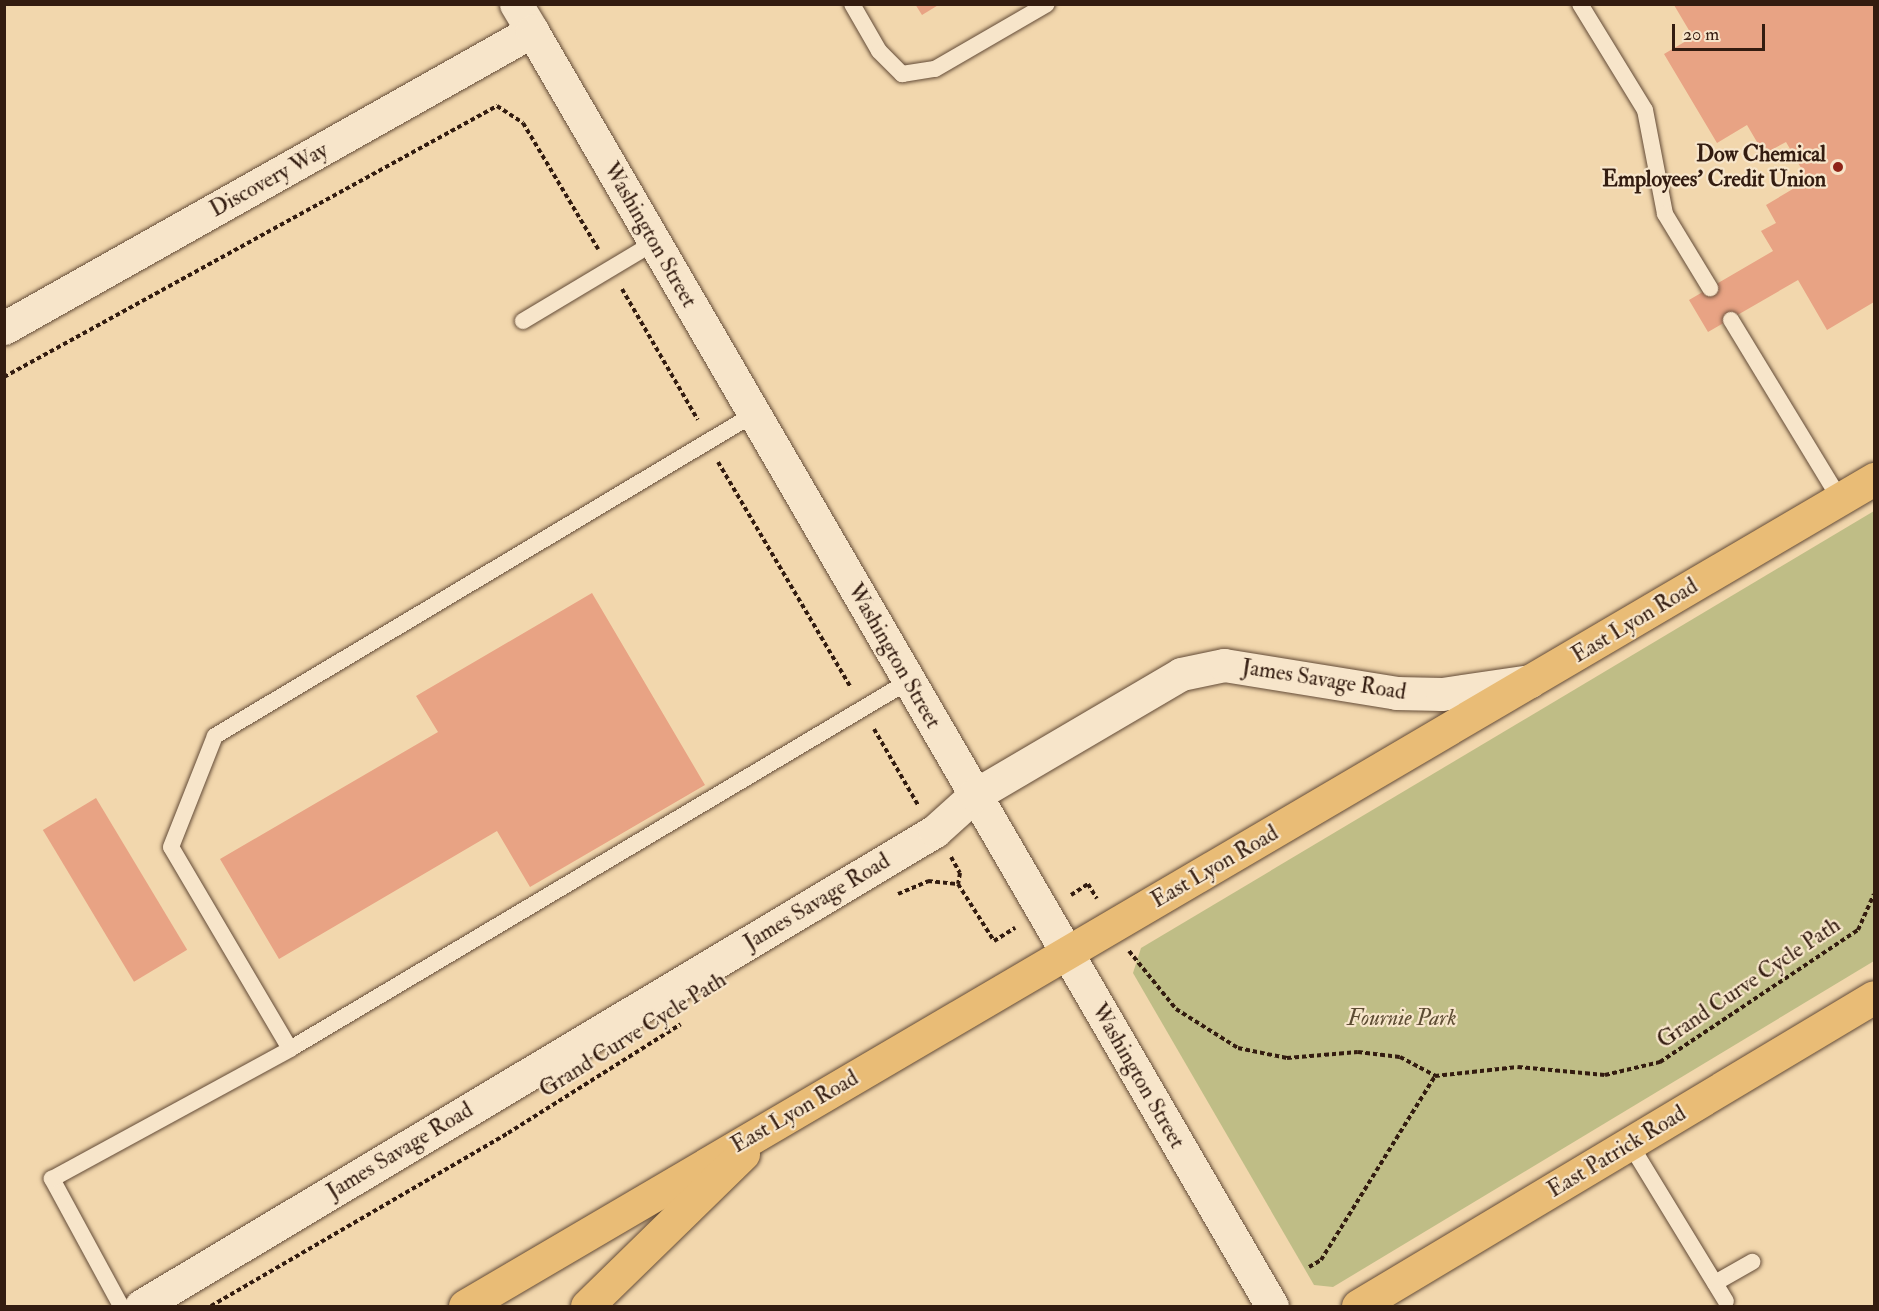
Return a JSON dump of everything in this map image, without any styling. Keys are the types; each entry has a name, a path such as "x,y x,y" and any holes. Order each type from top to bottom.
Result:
{"highway":[{"name":"East Lyon Road","path":"465,1306 1875,479"},
{"name":"East Patrick Road","path":"1358,1306 1875,998"},
{"path":"587,1306 764,1130"}],"street":[{"name":"Washington Street","path":"524,18 1272,1306"},
{"name":"Discovery Way","path":"4,328 524,18"},
{"name":"James Savage Road","path":"141,1306 935,831 975,795 1181,674 1224,665 1396,693 1442,694 1534,681"}],"lane":[{"path":"852,4 879,51 902,74 935,69 1047,4"},
{"path":"1580,4 1645,110 1665,214 1710,288"},
{"path":"523,321 655,242"},
{"path":"1731,320 1840,499"},
{"path":"290,1049 171,847 215,736 754,414"},
{"path":"121,1306 52,1179 290,1049 909,681"},
{"path":"1630,1144 1726,1301"},
{"path":"1715,1282 1752,1262"}],"path":[{"path":"4,377 497,106 523,123 708,441 736,500 960,873 958,884 928,881 893,896"},
{"name":"Grand Curve Cycle Path","path":"958,884 994,941 1088,884 1114,926 1176,1009 1238,1048 1287,1058 1358,1052 1389,1056 1435,1076 1518,1067 1605,1075 1660,1062 1858,930 1875,894"},
{"name":"Grand Curve Cycle Path","path":"211,1306 507,1133 687,1020"},
{"path":"1309,1267 1321,1260 1435,1076"}],"green space":[{"name":"Fournie Park","path":"1874,511 1874,961 1333,1287 1314,1285 1133,973 1141,948"}],"building":[{"path":"915,4 940,4 922,15"},
{"name":"Dow Chemical Employees’ Credit Union","path":"1874,4 1874,302 1827,330 1798,280 1708,332 1689,300 1773,251 1761,231 1776,223 1766,205 1808,180 1786,142 1764,154 1747,125 1717,143 1664,54 1693,37 1674,5"},
{"path":"592,593 705,785 530,887 497,831 279,959 220,859 438,732 416,696"},
{"path":"96,798 187,950 134,982 43,830"}],"place":[{"name":"Dow Chemical Employees’ Credit Union","path":"1838,167"}]}
